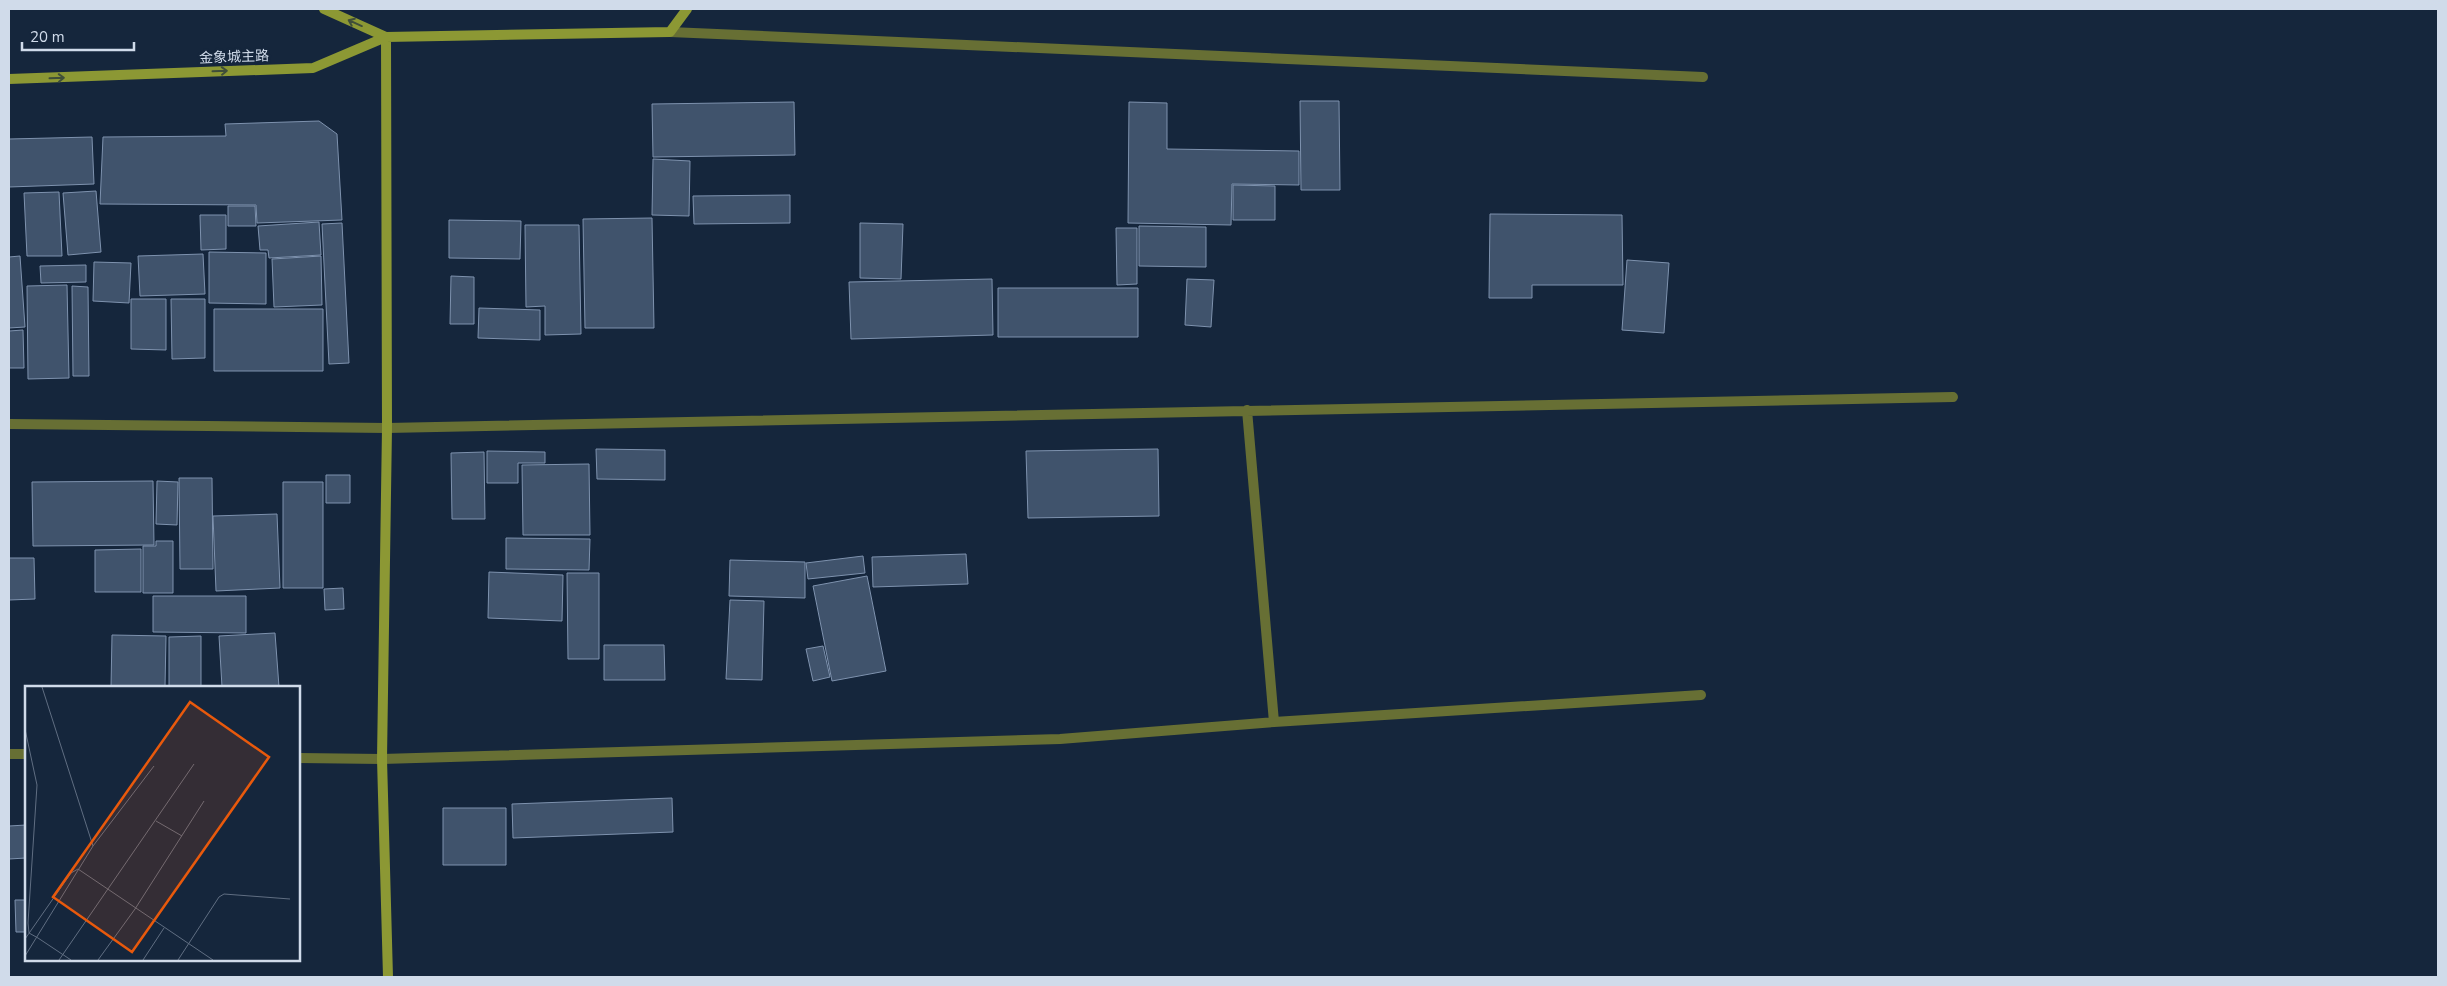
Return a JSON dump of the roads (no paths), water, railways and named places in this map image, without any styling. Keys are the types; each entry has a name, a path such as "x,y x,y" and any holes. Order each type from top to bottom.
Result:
{"main road":[{"path":"324,9 386,37 670,32 687,9"},
{"path":"386,37 387,428 382,759 388,977"},
{"name":"金象城主路","path":"9,79 313,68 386,37"}],"street":[{"path":"670,32 1703,77"},
{"path":"9,424 387,428 1952,397"},
{"path":"1247,410 1274,722"},
{"path":"300,758 382,759 1060,738 1274,722 1701,695"},
{"path":"9,754 25,754"}]}
